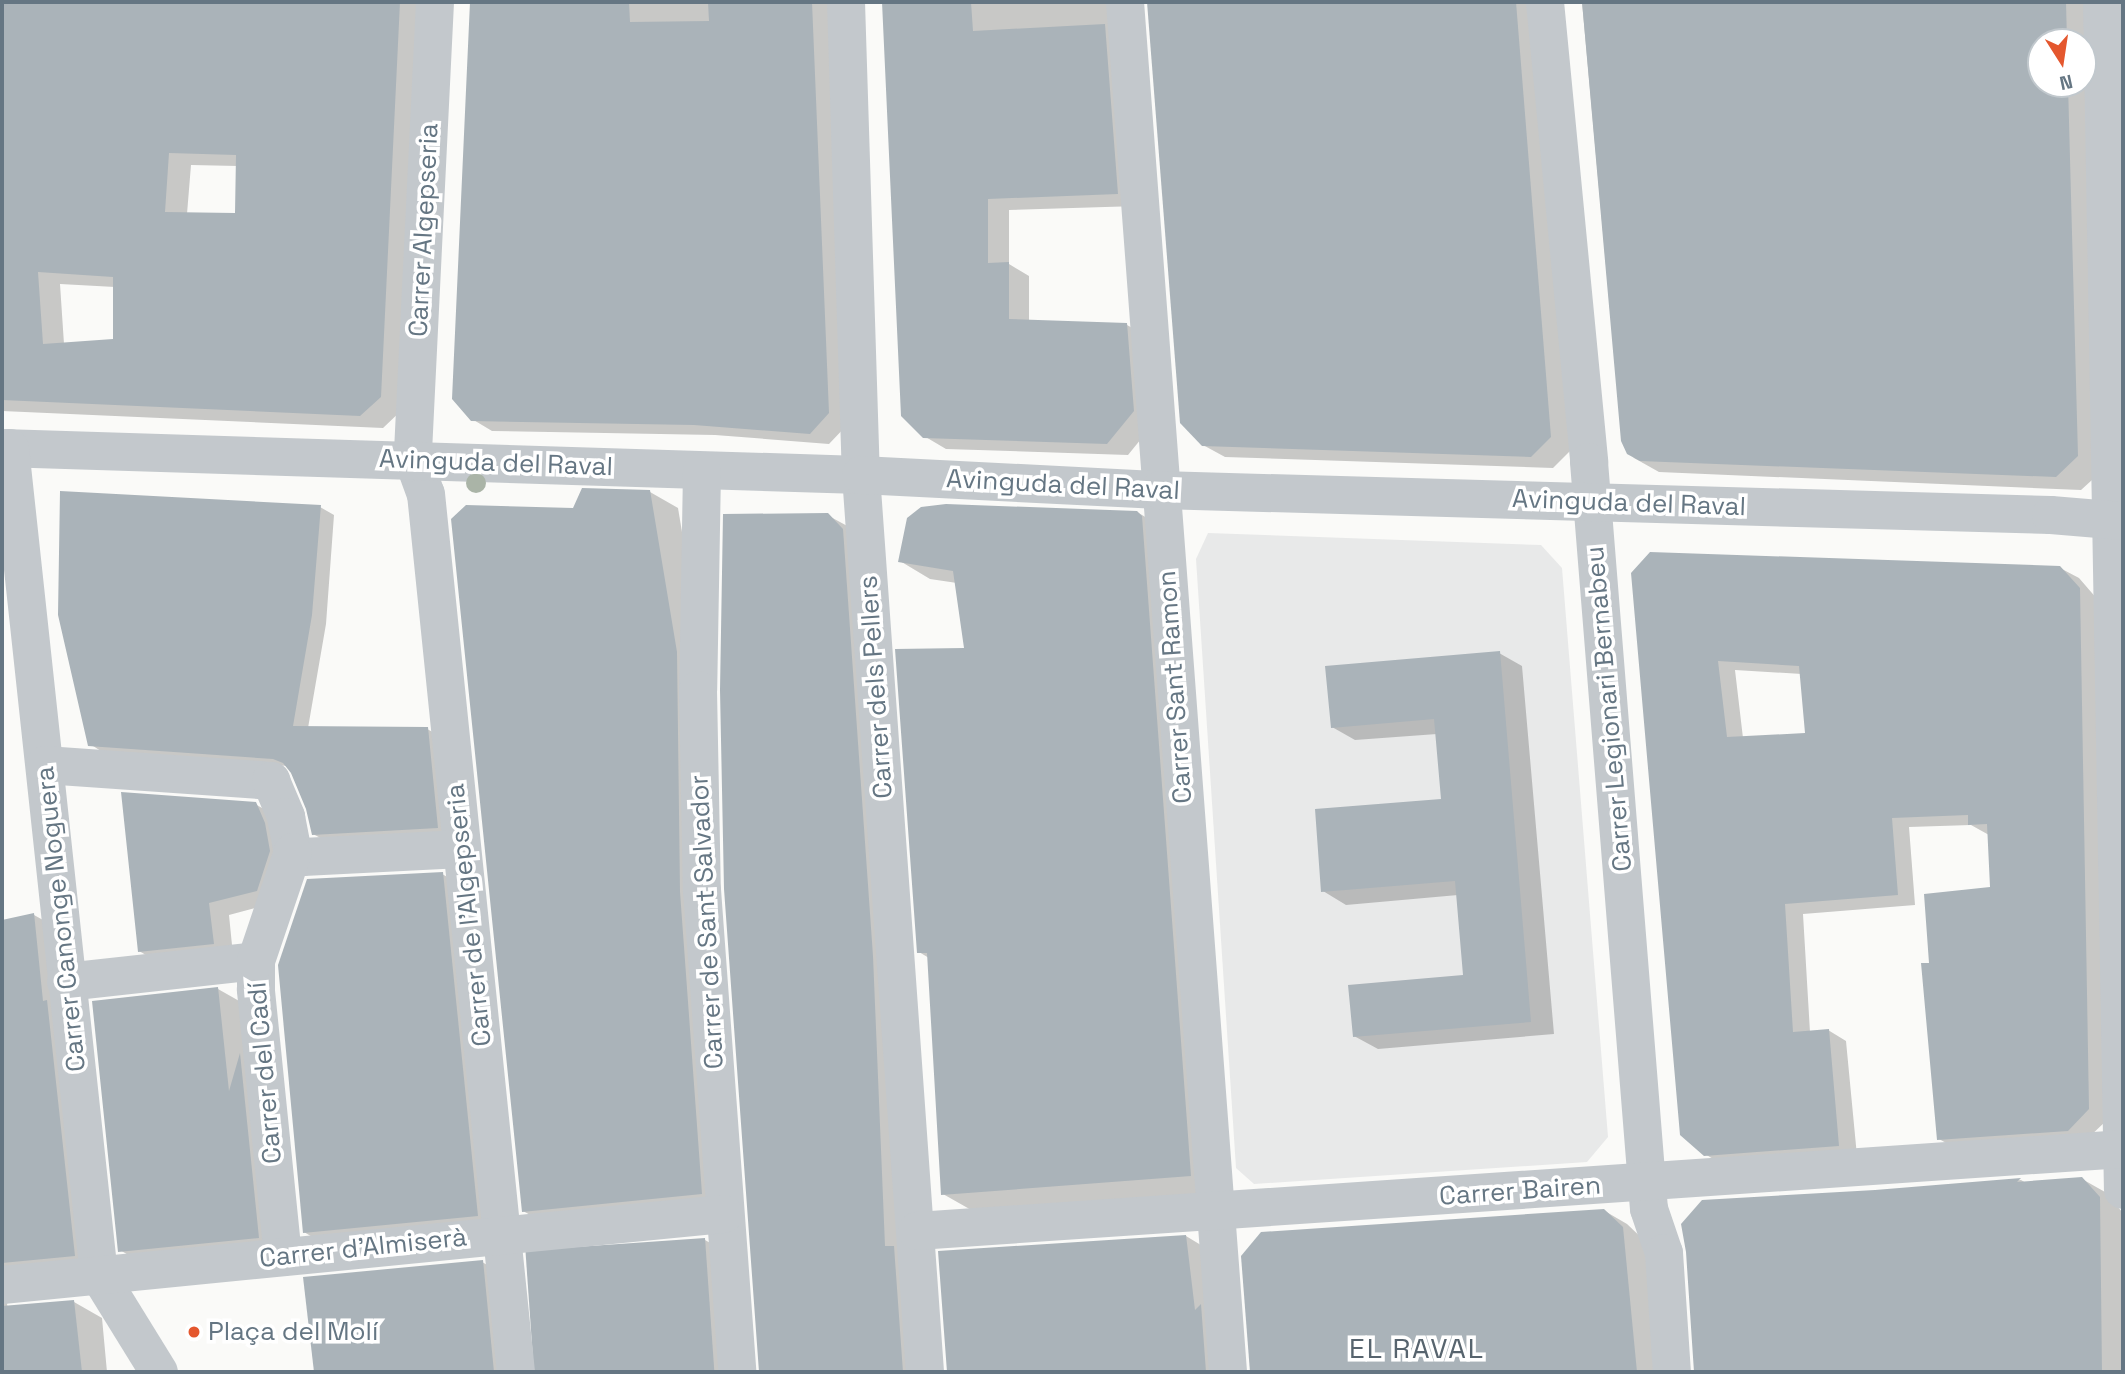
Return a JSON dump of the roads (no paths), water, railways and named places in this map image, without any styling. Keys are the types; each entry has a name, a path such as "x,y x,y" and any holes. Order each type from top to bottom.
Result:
{"street":[{"name":"Carrer Algepseria","path":"414,459 435,2"},
{"name":"Carrer dels Pellers","path":"846,2 861,475 925,1372"},
{"name":"Carrer Sant Ramon","path":"1125,2 1228,1372"},
{"name":"Carrer Legionari Bernabeu","path":"1545,2 1592,501 1649,1209 1664,1254 1672,1372"},
{"path":"2102,2 2118,521 2123,1190"},
{"name":"Avinguda del Raval","path":"6,448 861,475 1160,490 2051,515 2118,521"},
{"name":"Carrer Canonge Noguera","path":"6,448 45,765 99,1275 159,1372"},
{"name":"Carrer de l'Algepseria","path":"414,459 426,494 516,1372"},
{"name":"Carrer de Sant Salvador","path":"702,471 698,690 702,890 737,1372"},
{"path":"45,765 271,781 286,817 293,852 303,857 462,849"},
{"name":"Carrer del Cadí","path":"283,1257 256,989 256,961 293,852"},
{"path":"66,982 256,961"},
{"name":"Carrer Bairen","path":"917,1231 2123,1149"},
{"name":"Carrer d'Almiserà","path":"2,1285 724,1214"}],"place":[{"name":"Plaça del Molí","path":"194,1332"}],"district":[{"name":"EL RAVAL","path":"1417,1348"}]}
